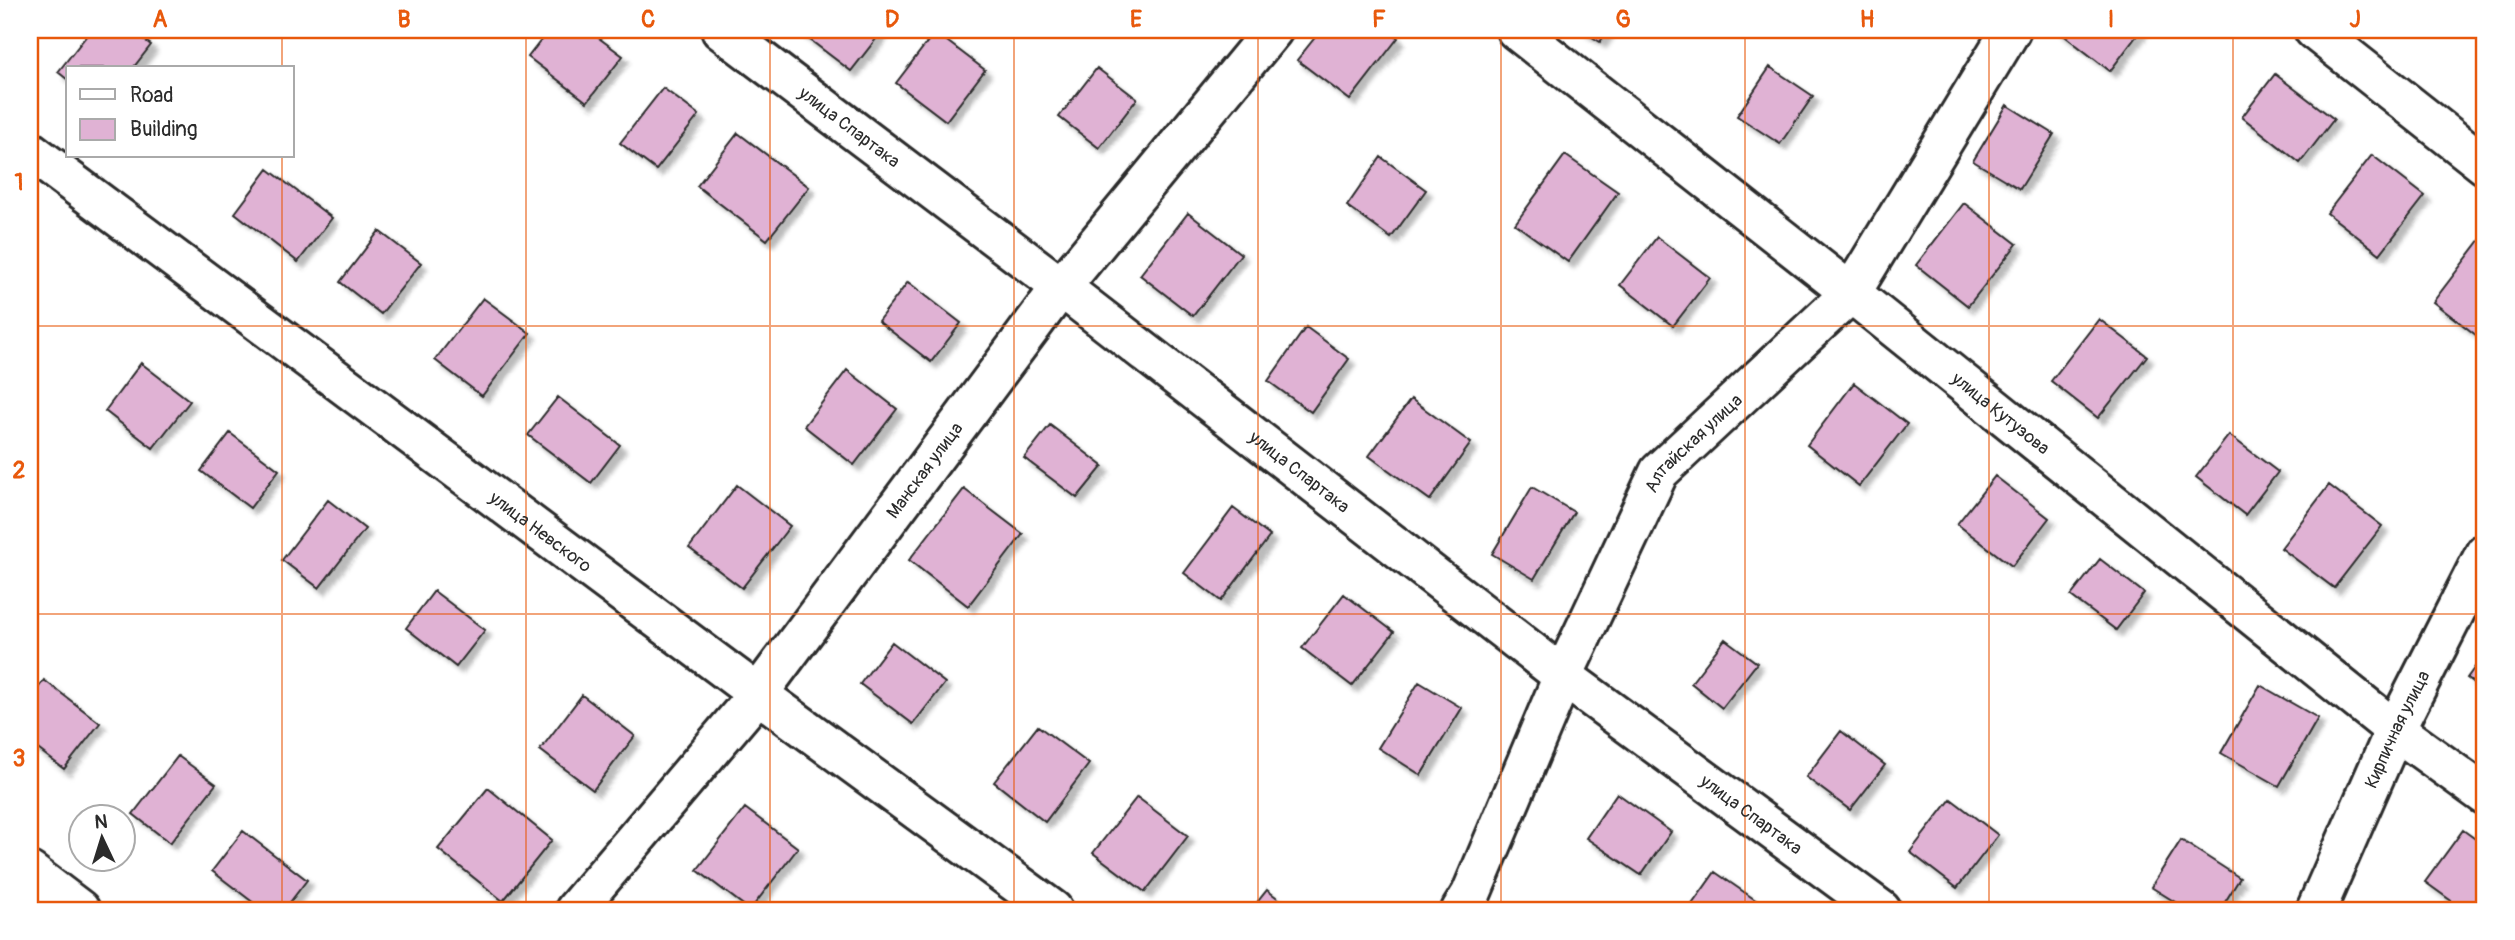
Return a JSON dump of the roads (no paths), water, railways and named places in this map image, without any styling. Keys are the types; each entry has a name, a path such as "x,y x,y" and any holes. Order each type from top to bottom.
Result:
{"street":[{"name":"улица Спартака","path":"721,30 1061,287 1563,676 1881,910"},
{"name":"Манская улица","path":"575,910 758,694 1061,287 1273,30"},
{"name":"улица Кутузова","path":"1516,30 1851,293 2395,730 2485,795"},
{"name":"Алтайская улица","path":"1461,910 1471,894 1563,676 1659,472 1851,293 2011,30"},
{"path":"2314,30 2485,165"},
{"name":"улица Невского","path":"30,151 758,694 1053,910"},
{"name":"Кирпичная улица","path":"2316,910 2395,730 2485,553"},
{"path":"30,872 80,910"}]}
